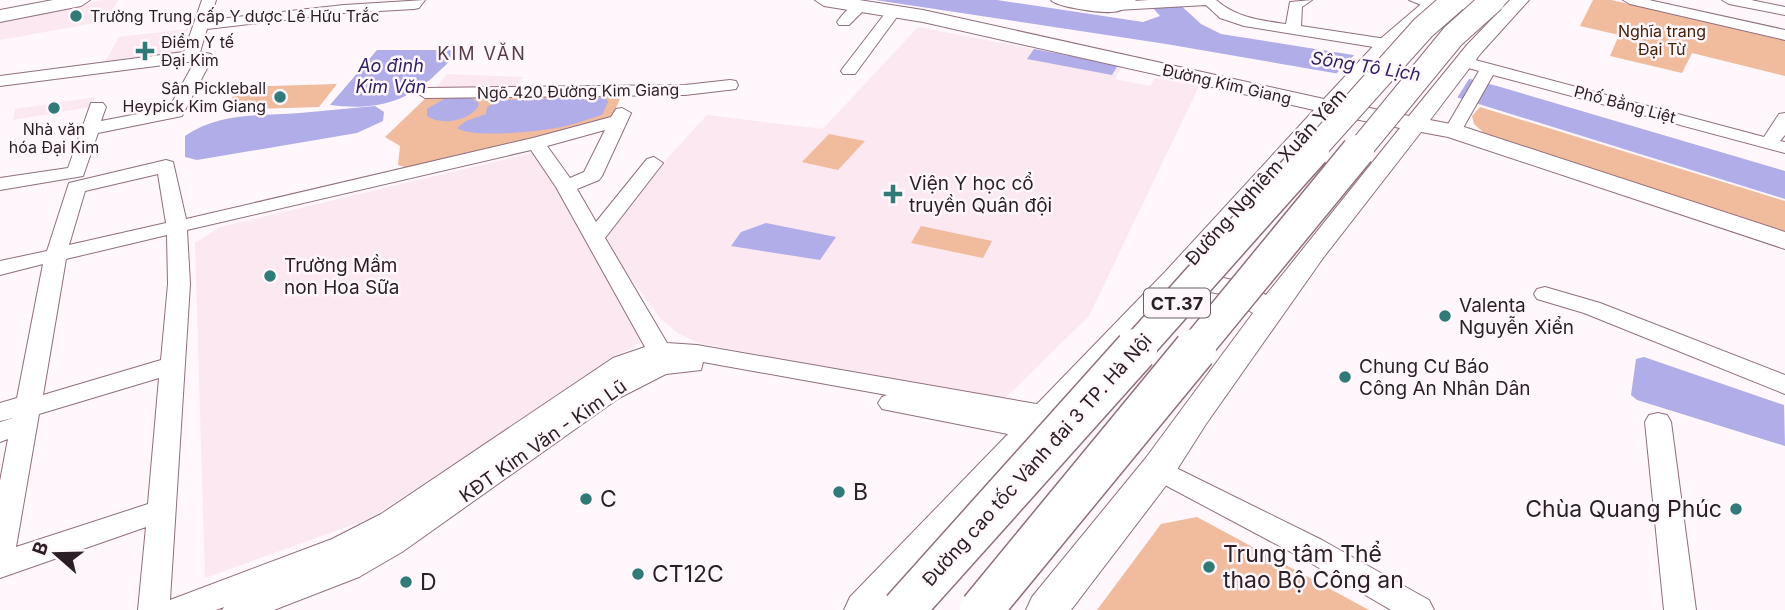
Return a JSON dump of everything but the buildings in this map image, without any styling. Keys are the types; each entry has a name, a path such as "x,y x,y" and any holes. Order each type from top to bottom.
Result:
{"highway":[{"name":"Đường cao tốc Vành đai 3 TP. Hà Nội","path":"903,610 1423,28 1435,1"},
{"name":"CT.37","path":"981,610 1446,45 1505,1"}],"main road":[{"path":"0,16 81,0"},
{"name":"Đường Kim Giang","path":"824,0 895,10 1329,107 1453,131 1508,147 1785,241"},
{"path":"1060,0 1104,6 1129,4"},
{"path":"1384,47 1435,1"},
{"path":"1047,610 1158,469 1268,313 1462,64 1505,1"},
{"name":"Đường Nghiêm Xuân Yêm","path":"865,610 1175,278 1384,47"},
{"path":"1261,180 1286,196 1296,199 1336,204 1354,201"},
{"path":"1175,278 1234,289 1256,300 1268,313"}],"street":[{"path":"191,55 209,0"},
{"path":"201,25 349,4 414,5 418,0"},
{"path":"1293,31 1295,5 1305,0"},
{"path":"1631,0 1785,34"},
{"path":"1729,0 1785,11"},
{"path":"1129,4 1209,1 1225,15 1238,20 1384,47"},
{"path":"845,22 860,6"},
{"path":"849,71 895,10"},
{"path":"0,81 191,55 205,57 176,113 89,128"},
{"name":"Phố Bằng Liệt","path":"1462,64 1776,145"},
{"path":"1453,131 1487,70"},
{"name":"Ngõ 420 Đường Kim Giang","path":"425,93 685,90 730,85"},
{"path":"566,187 592,176 631,90"},
{"path":"0,184 76,172 96,107"},
{"path":"1776,145 1777,134 1785,118"},
{"path":"0,268 536,143 618,121"},
{"path":"536,143 579,209 663,358"},
{"path":"594,238 654,163"},
{"path":"0,555 55,255 76,187 166,166 177,227 179,284 154,610"},
{"path":"579,209 625,200"},
{"path":"1545,294 1592,308 1785,385"},
{"name":"KĐT Kim Văn - Kim Lũ","path":"239,610 342,548 391,522 433,505 622,364 663,358 795,378 1041,422"},
{"path":"0,432 28,412 174,365"},
{"path":"0,412 28,412"},
{"path":"1658,422 1680,610"},
{"path":"1158,469 1312,549 1418,610"},
{"path":"0,565 163,510"},
{"name":"KĐT Kim Văn - Kim Lũ","path":"180,610 291,579"}],"shaded area":[{"name":"Trường Trung cấp Y dược Lê Hữu Trắc","path":"103,0 118,0 106,21 0,40 0,20"},
{"name":"Viện Y học cổ truyền Quân đội","path":"918,27 1122,66 1115,79 1150,86 1155,78 1199,86 1089,316 1001,402 699,343 679,334 661,319 602,240 664,162 707,115 823,129"},
{"name":"Điểm Y tế Đại Kim","path":"188,29 177,56 103,66 119,37"},
{"path":"447,74 523,77 514,90 436,88"},
{"name":"Nhà văn hóa Đại Kim","path":"95,97 91,107 13,120 15,109"},
{"path":"536,152 641,341 369,519 205,578 195,243 220,227"}],"green space":[{"name":"Nghĩa trang Đại Từ","path":"1593,0 1611,0 1785,39 1785,76 1692,53 1682,73 1610,56 1619,35 1580,26"},
{"name":"Sân Pickleball Heypick Kim Giang","path":"337,84 319,107 221,110 242,87"},
{"path":"622,94 611,120 411,169 398,165 400,146 385,137 429,95"},
{"path":"1480,107 1785,201 1785,235 1484,133 1474,124 1472,116"},
{"path":"829,134 865,141 838,170 802,162"},
{"path":"921,226 992,241 983,258 911,243"},
{"name":"Trung tâm Thể thao Bộ Công an","path":"1197,517 1369,610 1097,610 1161,524"}],"water":[{"name":"Sông Tô Lịch","path":"875,0 997,0 1143,22 1160,16 1146,0 1175,0 1201,24 1221,34 1416,65 1497,86 1785,171 1785,199 1456,97 1398,84 1166,44"},
{"path":"1034,49 1118,65 1112,75 1027,59"},
{"name":"Ao đình Kim Văn","path":"377,50 452,50 455,54 432,78 397,100 372,106 330,105"},
{"path":"468,97 479,105 463,118 440,121 427,116 427,109 444,99"},
{"path":"606,98 608,102 602,115 562,127 501,133 475,133 457,128 466,121 486,114 487,107 501,100"},
{"path":"375,106 384,112 383,121 357,133 197,160 185,157 185,136 198,128 226,119"},
{"path":"766,223 836,237 820,260 731,246 741,232"},
{"path":"1644,357 1784,405 1785,446 1637,400 1631,395 1636,359"}],"pier":[{"path":"1358,51 1471,76 1455,101 1335,75"}],"place":[{"name":"Trường Trung cấp Y dược Lê Hữu Trắc","path":"76,16"},
{"name":"Điểm Y tế Đại Kim","path":"145,51"},
{"name":"Sân Pickleball Heypick Kim Giang","path":"280,97"},
{"name":"Nhà văn hóa Đại Kim","path":"54,108"},
{"name":"Viện Y học cổ truyền Quân đội","path":"893,194"},
{"name":"Trường Mầm non Hoa Sữa","path":"270,276"},
{"name":"Valenta Nguyễn Xiển","path":"1445,316"},
{"name":"Chung Cư Báo Công An Nhân Dân","path":"1345,377"},
{"name":"B","path":"839,492"},
{"name":"C","path":"586,499"},
{"name":"Chùa Quang Phúc","path":"1736,509"},
{"name":"Trung tâm Thể thao Bộ Công an","path":"1209,567"},
{"name":"CT12C","path":"638,574"},
{"name":"D","path":"406,582"}],"district":[{"name":"KIM VĂN","path":"482,53"}]}
